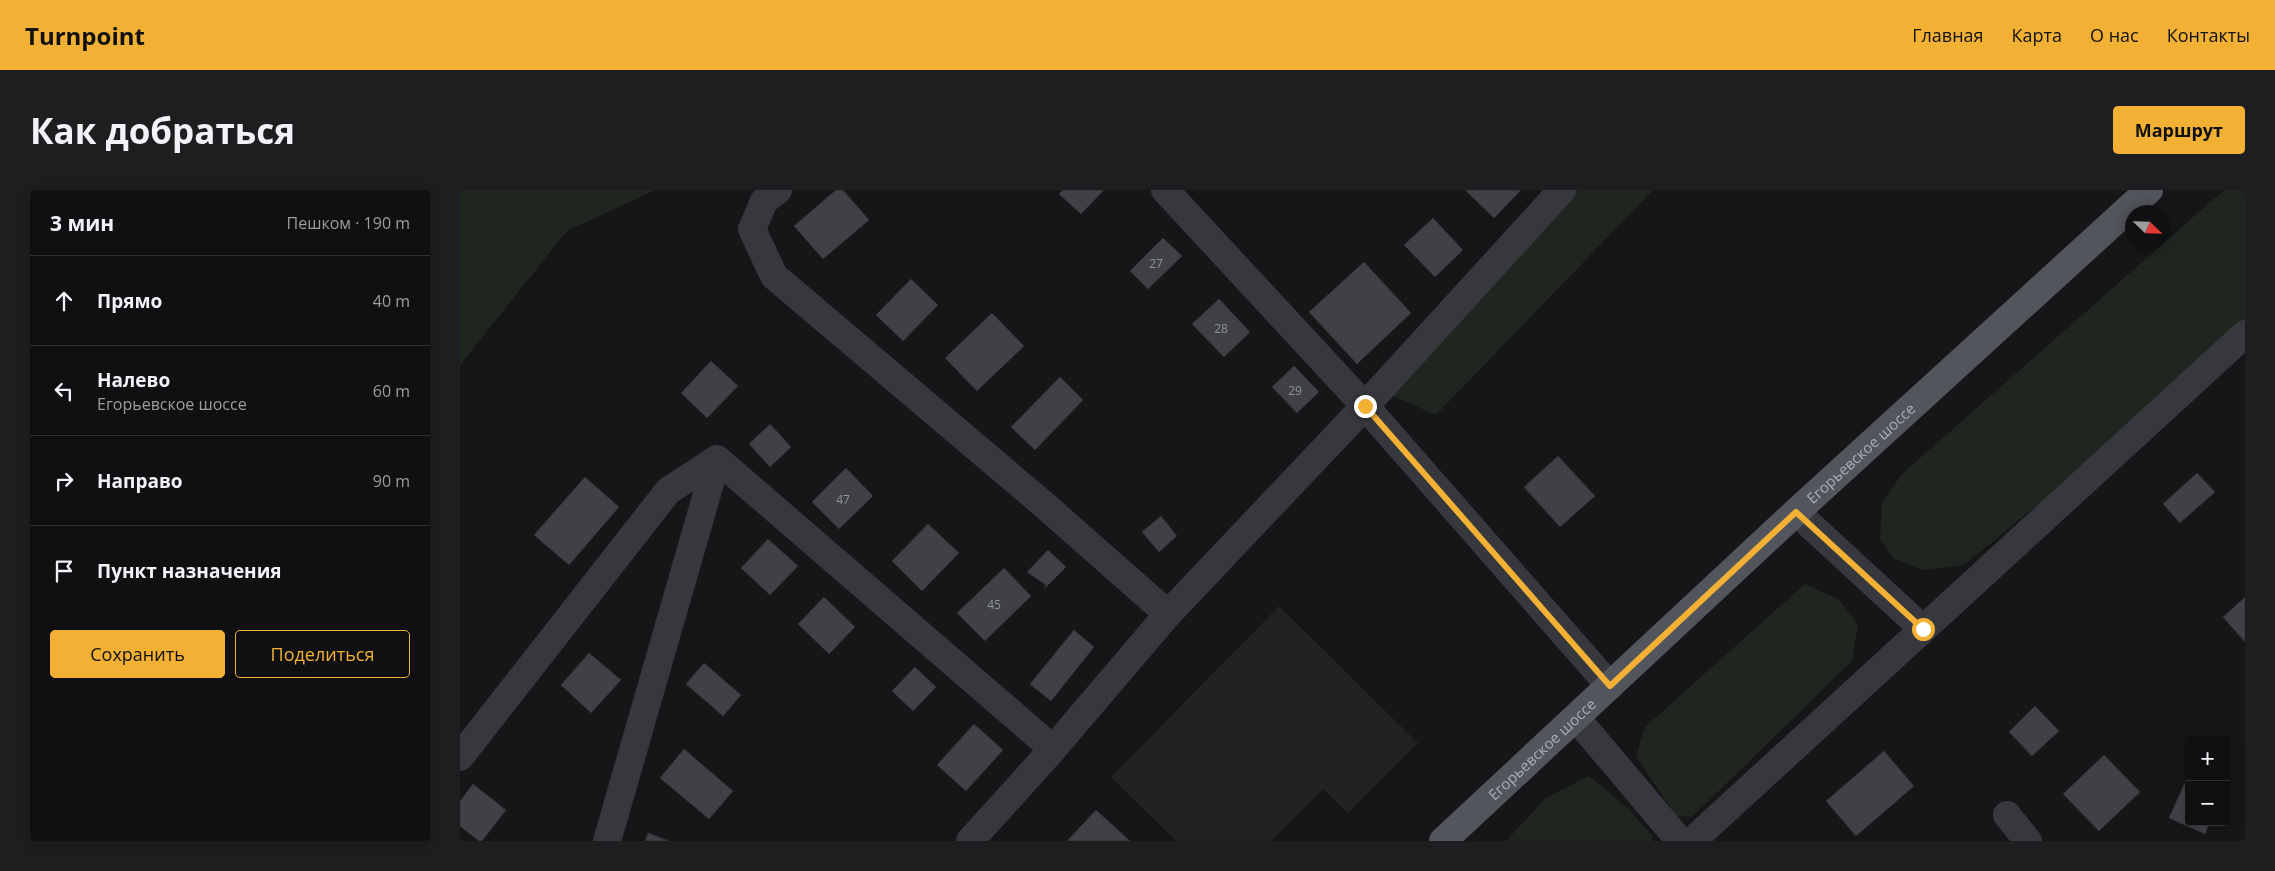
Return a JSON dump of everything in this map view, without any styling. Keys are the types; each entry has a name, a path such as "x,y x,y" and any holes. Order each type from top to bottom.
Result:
{"main road":[{"name":"Егорьевское шоссе","path":"1447,840 1796,512 2148,190"}],"street":[{"path":"778,190 764,201 752,229 774,276 1042,503 1168,614"},
{"path":"1165,190 1365,406 1610,686"},
{"path":"970,841 1054,749 1168,614 1365,406 1562,190"},
{"path":"1692,841 2245,334"},
{"path":"717,459 1054,749"},
{"path":"460,757 668,491 717,459"},
{"path":"607,841 717,459"},
{"path":"1796,512 1923,629"},
{"path":"1576,719 1680,841"},
{"path":"2007,815 2028,841"}],"shaded area":[{"path":"460,190 655,190 567,231 460,365"},
{"path":"1578,190 1653,190 1436,415 1390,395"},
{"path":"2224,190 2245,190 2245,329 2199,373 1964,565 1923,570 1894,559 1880,539 1882,502 1903,473 2156,250 2170,250 2170,238"},
{"path":"1805,584 1838,599 1858,624 1852,661 1692,817 1676,816 1636,756 1645,727"},
{"path":"1279,606 1418,743 1348,813 1323,789 1271,841 1176,841 1111,777"},
{"path":"1589,776 1629,809 1652,836 1653,841 1506,841 1546,798"}],"building":[{"path":"836,190 843,190 869,220 823,259 794,226"},
{"path":"1063,190 1104,190 1081,214 1059,194"},
{"path":"1465,190 1521,190 1494,218"},
{"path":"1433,218 1463,250 1435,277 1404,245"},
{"path":"1163,238 1182,256 1148,289 1130,271"},
{"path":"1364,262 1411,313 1357,364 1309,312"},
{"path":"911,279 938,305 903,341 876,315"},
{"path":"1219,299 1250,332 1224,357 1192,324"},
{"path":"992,313 1024,346 977,391 945,358"},
{"path":"711,361 738,386 707,418 681,393"},
{"path":"1294,366 1319,392 1297,413 1272,387"},
{"path":"1060,377 1083,400 1035,450 1011,427"},
{"path":"770,424 791,447 770,467 749,444"},
{"path":"1558,456 1595,496 1560,527 1524,487"},
{"path":"846,468 873,496 839,529 812,502"},
{"path":"2197,473 2215,492 2180,523 2163,504"},
{"path":"585,477 619,507 569,565 534,535"},
{"path":"1161,516 1177,536 1159,552 1142,532"},
{"path":"928,524 959,553 922,591 892,561"},
{"path":"768,539 798,566 770,595 741,568"},
{"path":"1048,550 1066,567 1044,589 1046,585 1027,572"},
{"path":"1004,568 1031,596 985,641 957,613"},
{"path":"824,597 855,627 829,654 798,624"},
{"path":"2245,597 2245,642 2223,617"},
{"path":"1074,630 1094,647 1051,701 1030,684"},
{"path":"589,653 621,680 591,713 561,685"},
{"path":"704,663 741,695 723,716 686,684"},
{"path":"915,667 936,687 913,711 892,691"},
{"path":"2035,706 2059,731 2032,756 2009,732"},
{"path":"974,724 1003,750 966,791 937,765"},
{"path":"684,749 733,791 709,819 660,778"},
{"path":"1884,751 1914,786 1856,836 1826,801"},
{"path":"2104,755 2140,792 2099,831 2063,794"},
{"path":"2185,782 2185,825 2169,818"},
{"path":"473,784 506,810 482,841 479,841 460,826 460,801"},
{"path":"1096,810 1130,841 1067,841"},
{"path":"2187,826 2208,826 2205,834"},
{"path":"648,833 669,841 645,841"}],"route":[{"path":"1365,406 1610,686 1796,512 1923,629"}]}
